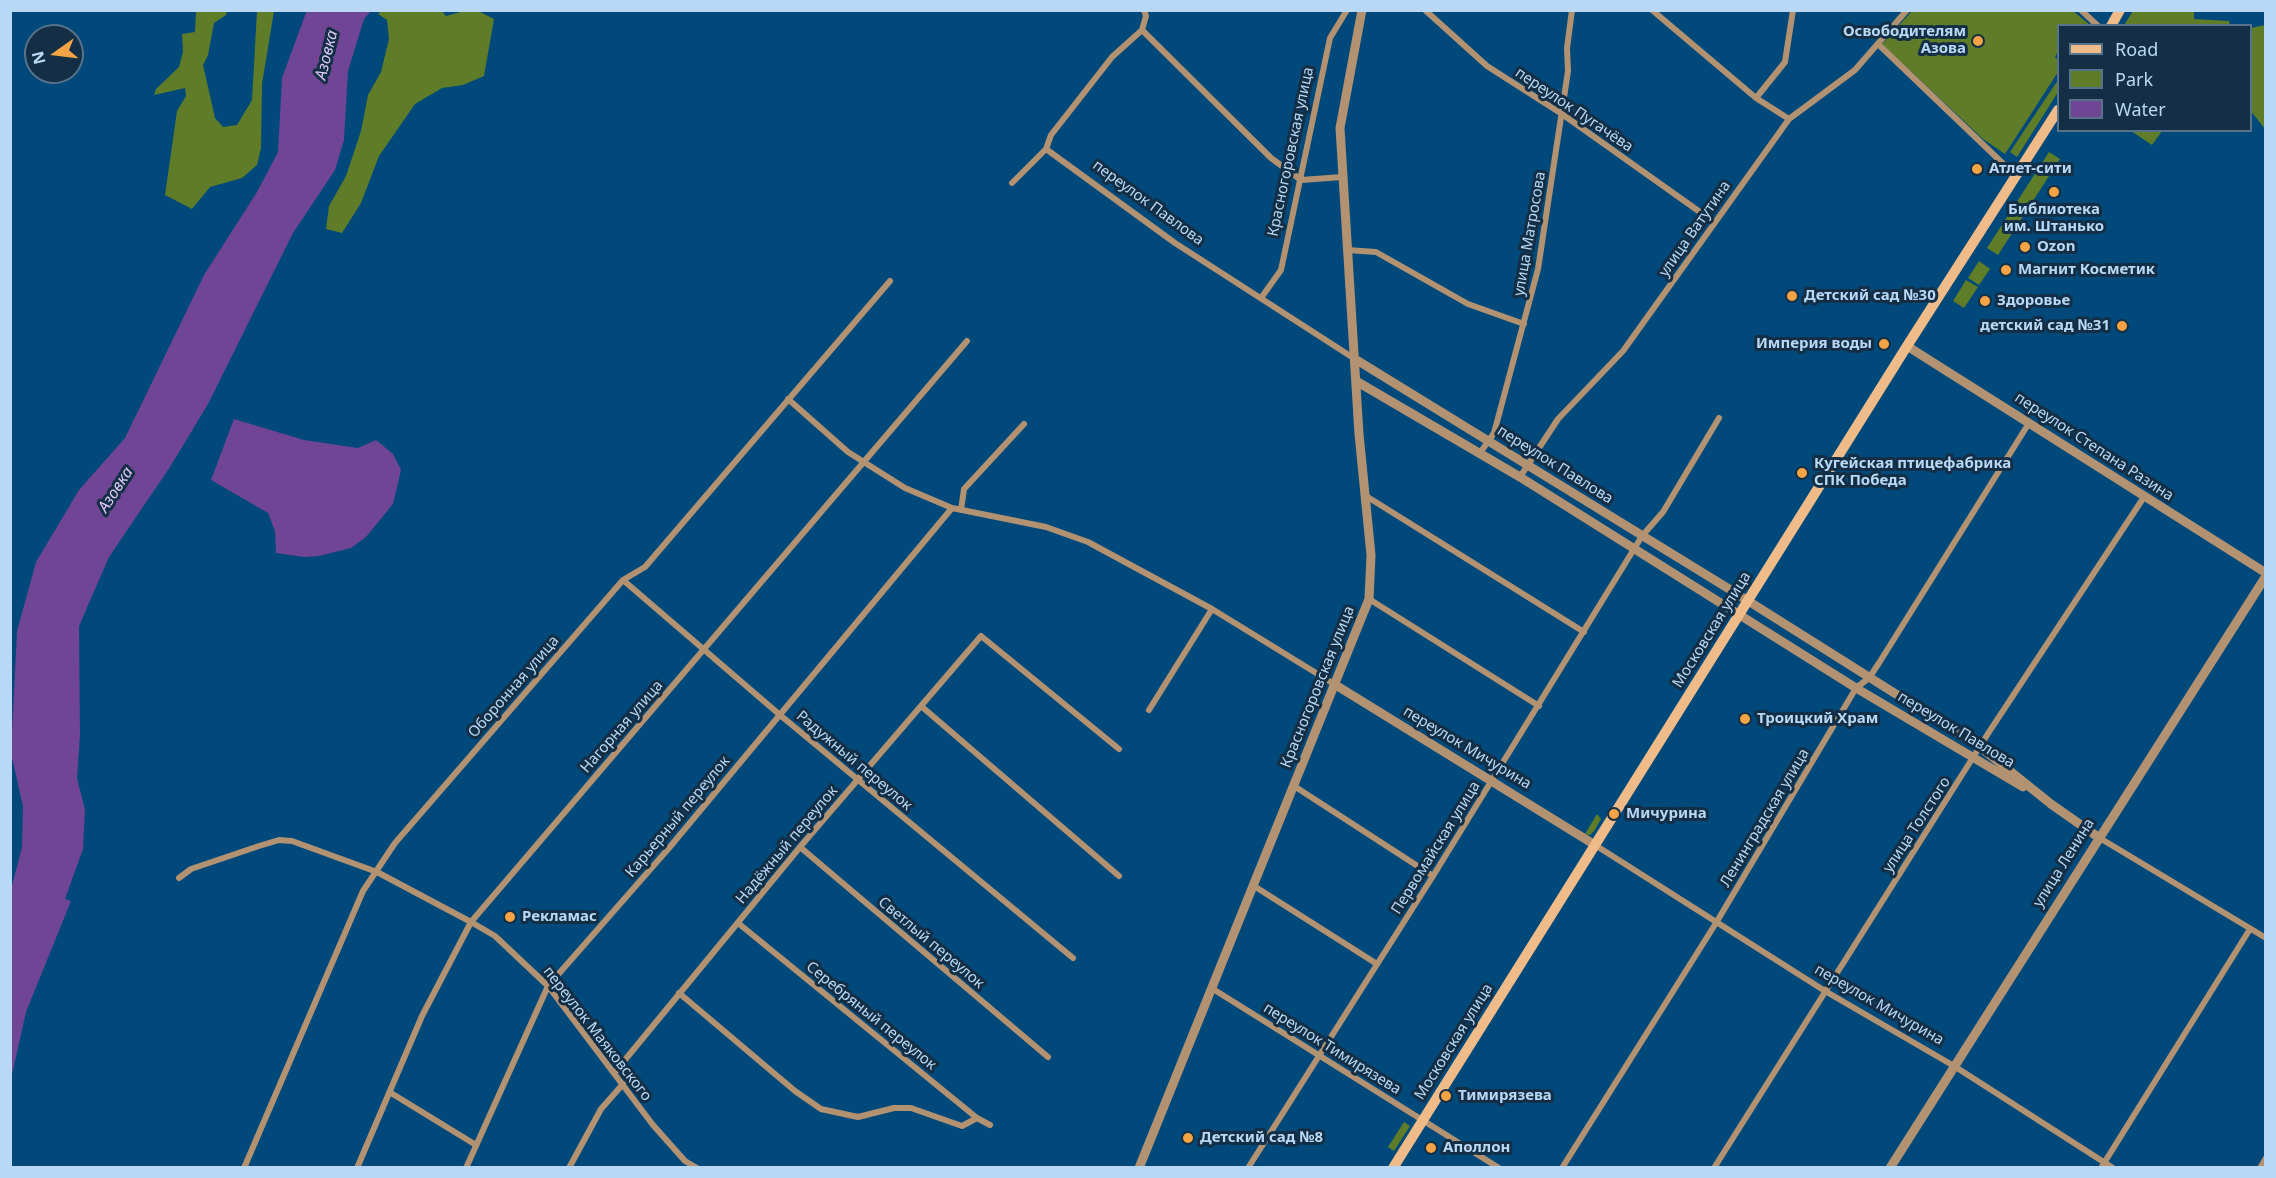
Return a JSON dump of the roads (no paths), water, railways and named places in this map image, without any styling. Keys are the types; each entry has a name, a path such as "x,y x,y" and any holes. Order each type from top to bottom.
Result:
{"main road":[{"path":"2112,24 2120,10"},
{"name":"Московская улица","path":"1393,1167 1907,346 2057,112"}],"street":[{"path":"1011,183 1046,149 1051,135 1112,57 1142,30 1146,16 1144,10"},
{"name":"Красногоровская улица","path":"1261,298 1281,270 1330,38 1347,10"},
{"name":"Красногоровская улица","path":"1139,1167 1369,599 1371,555 1356,381 1340,128 1362,10"},
{"name":"переулок Пугачёва","path":"1425,10 1487,66 1562,114 1714,222"},
{"name":"улица Матросова","path":"1480,453 1494,433 1538,269 1562,114 1572,10"},
{"path":"1652,10 1756,98 1789,119"},
{"path":"1756,98 1785,62 1793,10"},
{"name":"улица Ватутина","path":"1520,477 1558,419 1623,351 1789,119 1855,70 1907,10"},
{"path":"2081,10 2096,24"},
{"path":"1142,30 1224,115 1271,158 1301,180 1342,177"},
{"path":"1878,45 2016,177"},
{"name":"переулок Павлова","path":"1046,149 1175,243 1355,359 1980,747 2051,804 2098,837 2265,938"},
{"path":"1347,250 1376,252 1468,304 1524,324"},
{"name":"Оборонная улица","path":"244,1167 363,891 395,843 623,580 645,567 891,280"},
{"name":"Нагорная улица","path":"357,1167 391,1093 422,1016 471,922 967,341"},
{"name":"переулок Степана Разина","path":"1907,346 2265,574"},
{"name":"переулок Павлова","path":"1356,381 1520,477 1856,688 2051,804"},
{"name":"переулок Мичурина","path":"789,399 848,452 905,488 952,508 1046,527 1088,542 1212,609 1492,780 1825,991 1954,1066 2102,1165 2113,1167"},
{"name":"Первомайская улица","path":"1248,1167 1433,876 1642,536 1663,512 1719,418"},
{"name":"Ленинградская улица","path":"1562,1167 1716,923 1856,688 1869,678 2029,423"},
{"path":"961,510 964,489 1024,424"},
{"path":"1366,496 1584,632"},
{"name":"улица Толстого","path":"1714,1167 1980,747 2144,497"},
{"name":"Карьерный переулок","path":"466,1167 548,986 780,715 952,508"},
{"name":"улица Ленина","path":"1890,1167 2265,574"},
{"name":"Радужный переулок","path":"623,580 780,715 1073,958"},
{"path":"1369,599 1539,706"},
{"path":"1149,710 1212,609"},
{"name":"Надёжный переулок","path":"615,1072 800,847 981,636 1119,749"},
{"path":"921,706 1119,876"},
{"path":"1294,786 1433,876"},
{"name":"переулок Маяковского","path":"179,878 191,869 279,840 292,841 377,872 471,922 495,936 548,986 653,1125 685,1161 697,1167"},
{"name":"Светлый переулок","path":"800,847 1048,1056"},
{"path":"1254,886 1377,964"},
{"name":"Серебряный переулок","path":"738,923 977,1118 990,1125"},
{"path":"2102,1165 2250,929"},
{"name":"переулок Тимирязева","path":"1213,989 1499,1167"},
{"path":"679,993 795,1091 821,1109 858,1117 894,1108 911,1108 962,1126 977,1118"},
{"path":"569,1167 601,1109 623,1084"},
{"path":"391,1093 476,1145"},
{"path":"2260,1167 2265,1158"},
{"path":"682,1167 685,1161"}],"water":[{"name":"Азовка","path":"307,10 371,11 364,19 348,71 344,140 335,170 293,233 208,404 170,467 109,557 79,626 80,735 77,778 85,810 83,849 65,899 71,901 26,1012 11,1079 10,893 22,847 23,807 11,753 17,631 36,562 79,490 125,438 204,275 257,192 278,152 282,78"},
{"path":"234,419 304,440 358,448 376,440 393,454 401,470 393,504 366,537 351,548 319,556 304,557 276,553 275,531 268,513 211,480"}],"place":[{"name":"Освободителям Азова","path":"1978,41"},
{"name":"Атлет-сити","path":"1977,169"},
{"name":"Библиотека им. Штанько","path":"2054,192"},
{"name":"Ozon","path":"2025,247"},
{"name":"Магнит Косметик","path":"2006,270"},
{"name":"Детский сад №30","path":"1792,296"},
{"name":"Здоровье","path":"1985,301"},
{"name":"детский сад №31","path":"2122,326"},
{"name":"Империя воды","path":"1884,344"},
{"name":"Кугейская птицефабрика СПК Победа","path":"1802,473"},
{"name":"Троицкий Храм","path":"1745,719"},
{"name":"Мичурина","path":"1614,814"},
{"name":"Рекламас","path":"510,917"},
{"name":"Тимирязева","path":"1446,1096"},
{"name":"Детский сад №8","path":"1188,1138"},
{"name":"Аполлон","path":"1431,1148"}]}
